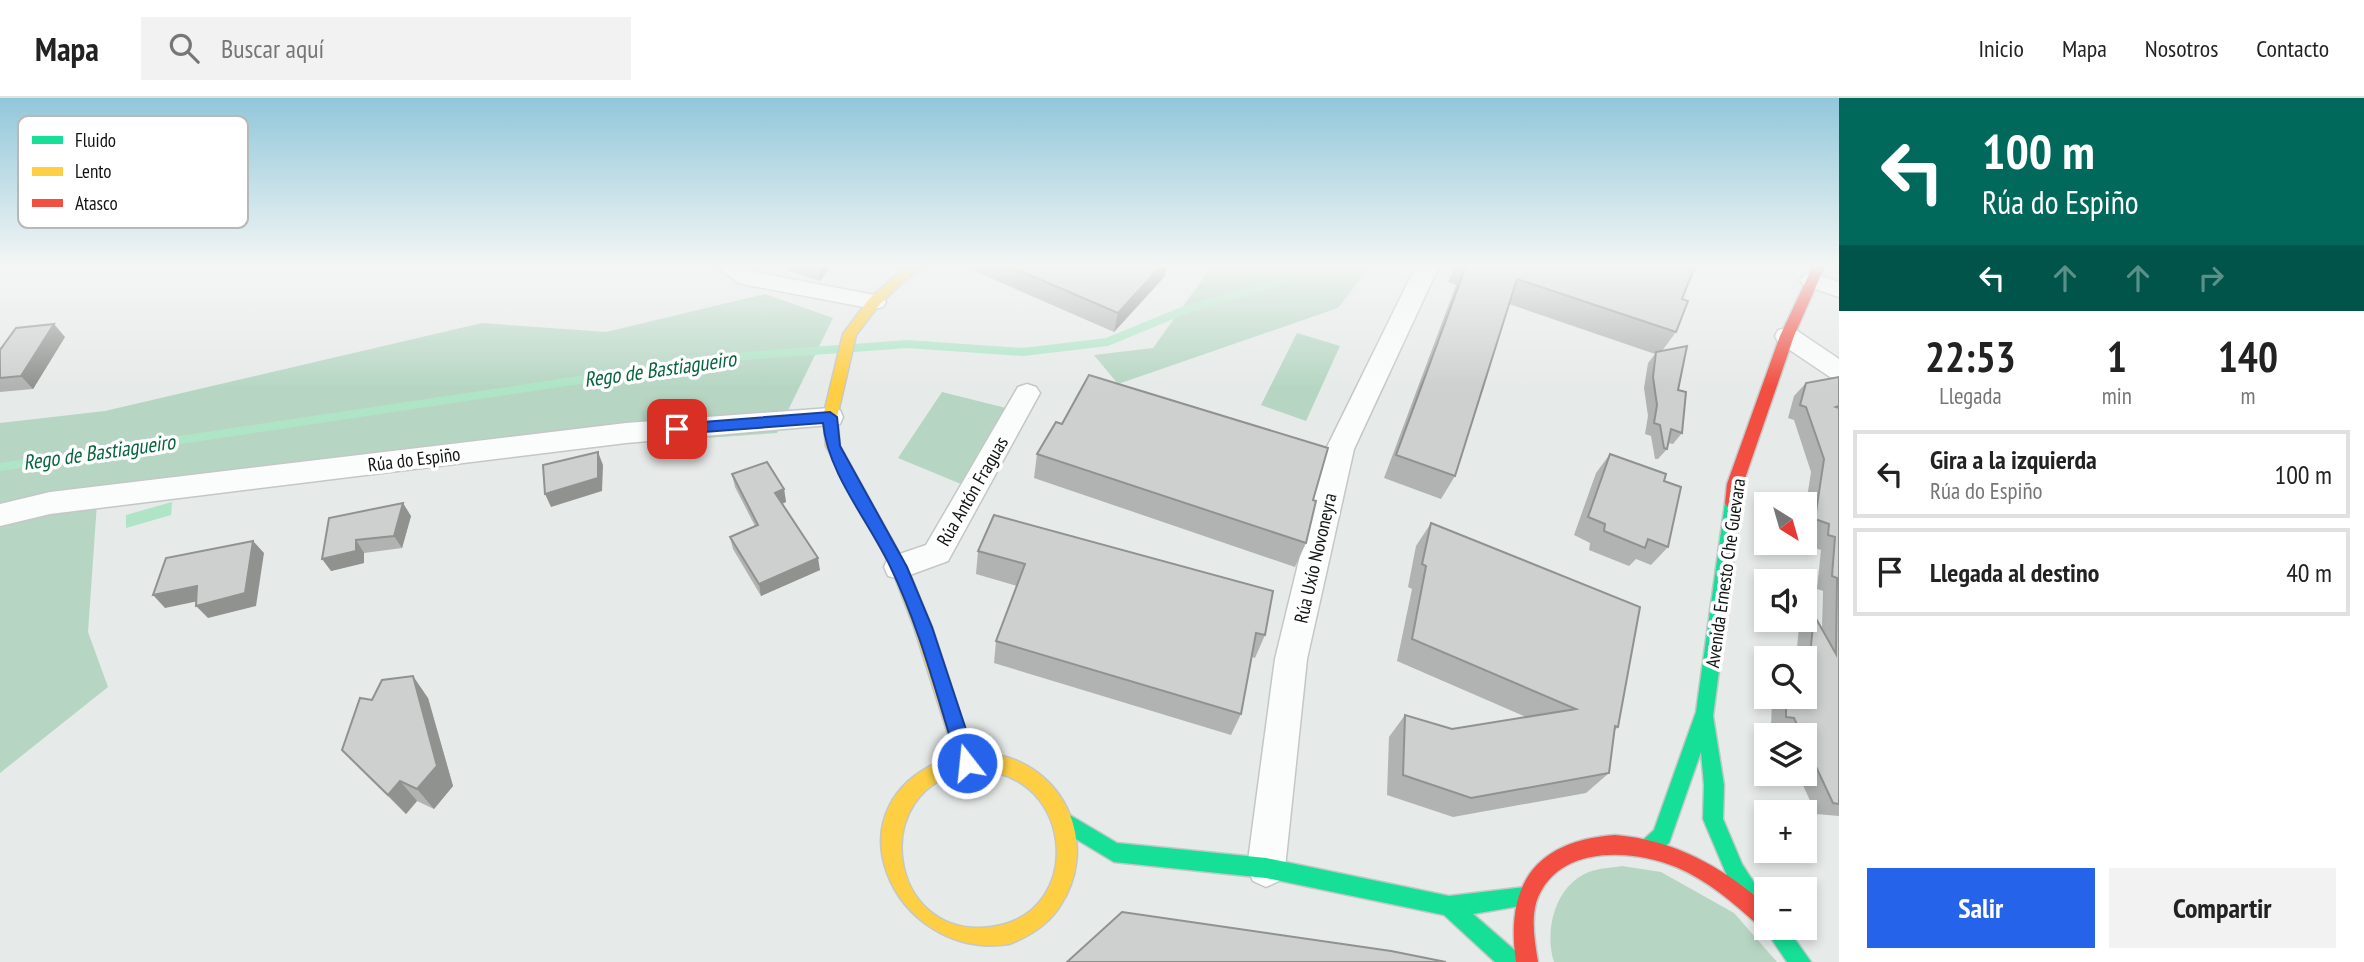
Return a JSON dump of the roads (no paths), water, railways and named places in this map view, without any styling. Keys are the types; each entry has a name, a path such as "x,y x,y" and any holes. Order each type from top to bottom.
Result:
{"street":[{"path":"871,306 850,334 830,417 833,446 899,567 943,680 967,763"},
{"name":"Rúa Uxío Novoneyra","path":"1266,868 1291,659 1340,449 1409,306"},
{"name":"Avenida Ernesto Che Guevara","path":"1649,848 1662,836 1705,712 1735,484 1787,336 1800,306"},
{"path":"1787,336 1839,371"},
{"name":"Rúa Antón Fraguas","path":"899,567 937,553 1027,393"},
{"name":"Rúa do Espiño","path":"0,515 50,503 626,433 830,417"},
{"name":"Avenida Ernesto Che Guevara","path":"1705,712 1714,785 1713,819 1735,871 1754,899"},
{"path":"1080,865 1069,844 1063,820 1048,795 1024,776 996,765 967,763 941,769 919,782 901,802 891,826 888,853 895,880 910,905 933,924 990,943 1041,915 1080,865 1114,852"},
{"path":"1063,820 1114,852 1266,868 1449,906 1525,897"},
{"path":"1527,962 1521,935 1525,897 1542,868 1570,849 1607,842 1649,848 1682,860 1715,877 1754,910"},
{"path":"1449,906 1511,962"},
{"path":"1783,940 1800,962"}],"waterway":[{"name":"Rego de Bastiagueiro","path":"854,348 907,344 1023,352 1107,342 1198,306"},
{"name":"Rego de Bastiagueiro","path":"0,467 733,357 840,349"}]}
